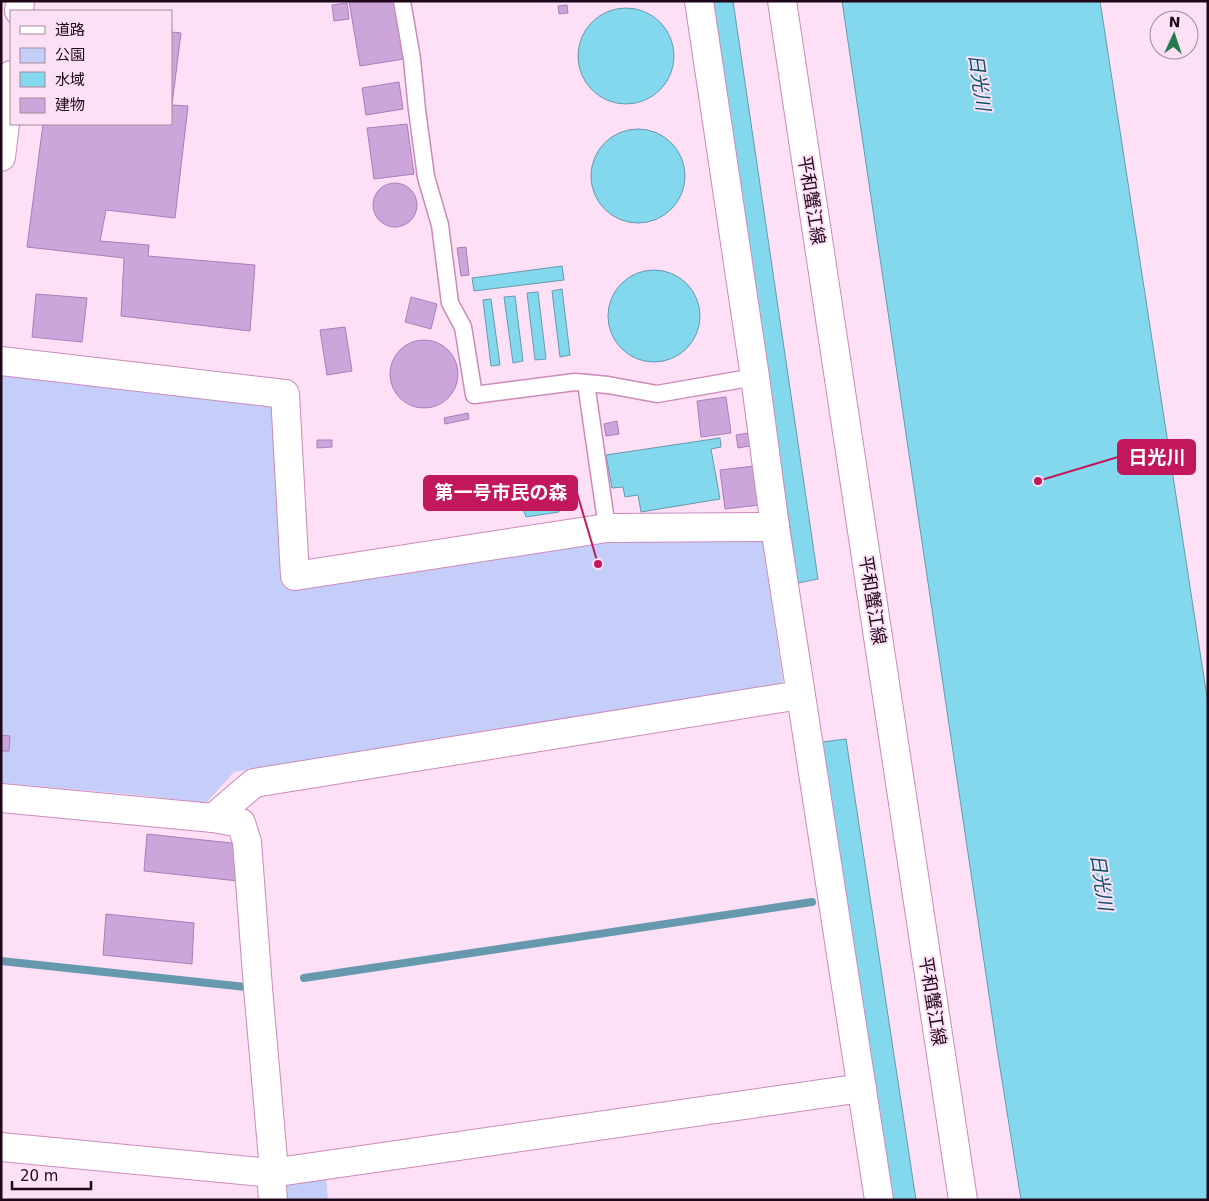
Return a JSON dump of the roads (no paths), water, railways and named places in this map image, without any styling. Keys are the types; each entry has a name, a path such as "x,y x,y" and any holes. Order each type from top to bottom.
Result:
{"street":[{"path":"699,1 800,695 879,1200"},
{"name":"平和蟹江線","path":"782,1 963,1200"},
{"path":"1,157 10,83"},
{"path":"1,361 285,394 295,576 607,528 775,528"},
{"path":"213,818 254,782 800,695"},
{"path":"1,798 213,818 241,823 247,842 272,1159 272,1187"},
{"path":"1,1147 272,1187 862,1088"}],"lane":[{"path":"402,1 412,59 426,177 440,225 450,303 463,327 474,395 575,382 608,385 657,394 755,378"},
{"path":"586,383 607,528"}],"water":[{"path":"712,1 733,1 818,579 798,583"},
{"path":"842,1 1100,1 1208,704 1208,1200 1021,1200"},
{"path":"626,8 644,12 660,22 670,38 674,56 670,74 660,90 644,100 626,104 608,100 592,90 582,74 578,56 582,38 592,22 608,12"},
{"path":"638,129 656,133 671,143 681,158 685,176 681,194 671,209 656,219 638,223 620,219 605,209 595,194 591,176 595,158 605,143 620,133"},
{"path":"562,266 564,280 474,291 472,278"},
{"path":"654,270 672,273 687,283 697,298 700,316 697,334 687,349 672,359 654,362 636,359 621,349 611,334 608,316 611,298 621,283 636,273"},
{"path":"562,289 570,355 560,357 552,291"},
{"path":"538,292 546,359 535,360 527,293"},
{"path":"515,296 523,361 513,363 504,297"},
{"path":"491,299 500,365 491,366 483,300"},
{"path":"720,438 721,447 711,449 720,499 641,512 638,495 625,497 623,487 612,488 606,455"},
{"path":"555,478 559,512 526,517 514,485"},
{"path":"846,739 916,1200 892,1200 822,742"}],"waterway":[{"path":"304,978 812,902"},
{"path":"1,961 246,987"}],"place":[{"name":"日光川","path":"1038,481"},
{"name":"第一号市民の森","path":"598,564"}]}
